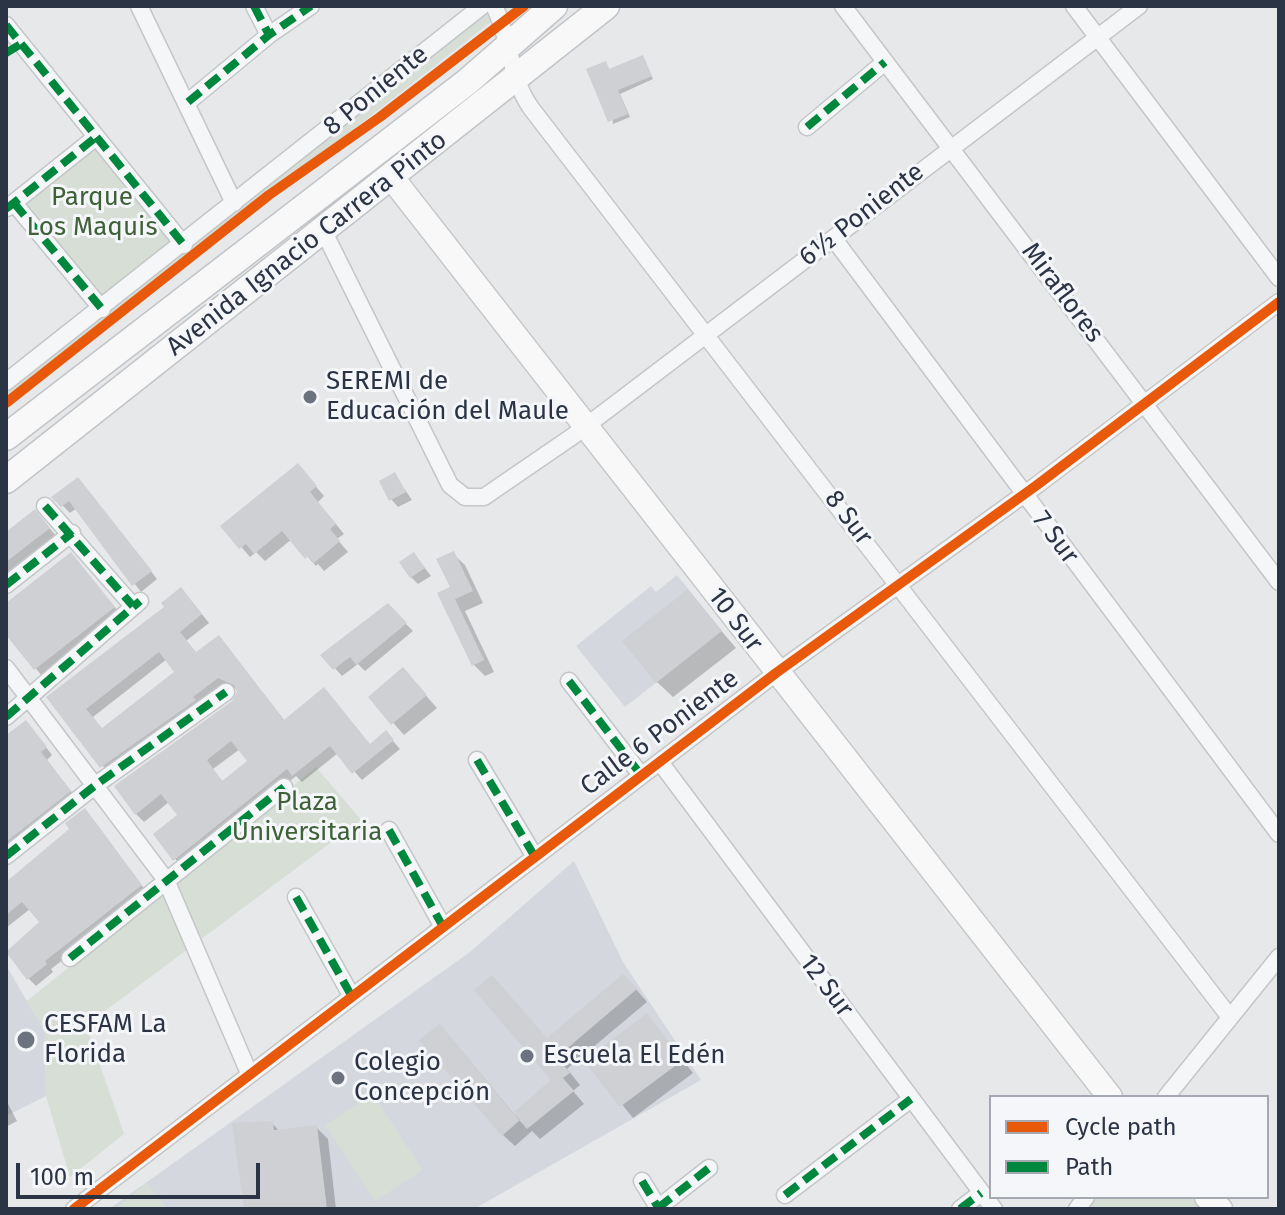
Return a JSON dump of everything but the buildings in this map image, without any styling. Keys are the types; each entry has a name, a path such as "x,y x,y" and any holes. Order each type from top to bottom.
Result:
{"main road":[{"name":"Avenida Ignacio Carrera Pinto","path":"6,437 467,82 554,6"},
{"name":"Avenida Ignacio Carrera Pinto","path":"6,480 324,232 606,6"}],"street":[{"path":"139,6 188,102 234,203"},
{"path":"254,6 269,35"},
{"path":"188,102 269,35 311,6"},
{"name":"8 Poniente","path":"6,382 184,245 482,6"},
{"name":"8 Sur","path":"494,6 508,44 516,79 531,108 708,334 1229,1016"},
{"name":"Miraflores","path":"843,6 1279,582"},
{"path":"1074,6 1279,278"},
{"name":"6½ Poniente","path":"324,232 450,485 465,497 484,497 587,425 1139,6"},
{"path":"6,25 184,245"},
{"path":"6,53 21,44"},
{"path":"807,127 885,62"},
{"path":"96,137 10,206 102,309"},
{"name":"10 Sur","path":"392,178 1108,1095"},
{"name":"7 Sur","path":"834,239 1022,495 1279,834"},
{"name":"Calle 6 Poniente","path":"74,1209 442,925 776,673 1022,495 1143,401 1279,302"},
{"path":"6,717 136,604 45,506"},
{"path":"6,585 72,533"},
{"path":"6,668 97,784 166,880 249,1073"},
{"path":"569,681 641,775"},
{"path":"6,856 97,784 226,692"},
{"path":"477,760 535,857"},
{"name":"12 Sur","path":"660,762 994,1209"},
{"path":"70,958 284,787"},
{"path":"389,830 442,925"},
{"path":"296,897 351,995"},
{"path":"1168,1095 1279,957"},
{"path":"785,1195 911,1099"},
{"path":"642,1181 659,1208 709,1168"},
{"path":"960,1209 981,1193"}],"shaded area":[{"path":"677,575 722,631 625,707 576,646 651,586 656,592"},
{"name":"Escuela El Edén","path":"574,861 623,962 701,1080 474,1209 109,1209 470,952"},
{"name":"CESFAM La Florida","path":"6,965 45,1032 46,1096 6,1116"}],"green space":[{"path":"491,6 511,6 6,401 6,391"},
{"name":"Parque Los Maquis","path":"89,134 177,243 104,301 17,195"},
{"name":"Plaza Universitaria","path":"316,767 361,820 86,1025 124,1134 70,1177 46,1096 45,1032 27,1001"},
{"path":"373,1094 423,1170 375,1201 325,1125"},
{"path":"147,1183 168,1209 115,1209"},
{"path":"1073,1199 1195,1199 1206,1209 1065,1209"}],"marked path":[{"path":"254,6 269,35"},
{"path":"188,102 269,35 311,6"},
{"path":"6,25 184,245"},
{"path":"6,53 21,44"},
{"path":"807,127 885,62"},
{"path":"6,209 96,137"},
{"path":"14,203 102,309"},
{"path":"45,506 133,606"},
{"path":"6,585 72,533"},
{"path":"6,717 140,601"},
{"path":"569,681 641,775"},
{"path":"6,856 97,784 226,692"},
{"path":"477,760 535,857"},
{"path":"70,958 284,787"},
{"path":"389,830 442,925"},
{"path":"296,897 351,995"},
{"path":"785,1195 911,1099"},
{"path":"658,1208 709,1168"},
{"path":"642,1181 659,1209"},
{"path":"960,1209 981,1193"}],"cycle path":[{"path":"6,403 269,195 380,117 524,6"},
{"path":"74,1209 776,673 1037,485 1279,302"}],"place":[{"name":"SEREMI de Educación del Maule","path":"310,397"},
{"name":"CESFAM La Florida","path":"26,1040"},
{"name":"Escuela El Edén","path":"527,1056"},
{"name":"Colegio Concepción","path":"338,1078"}]}
